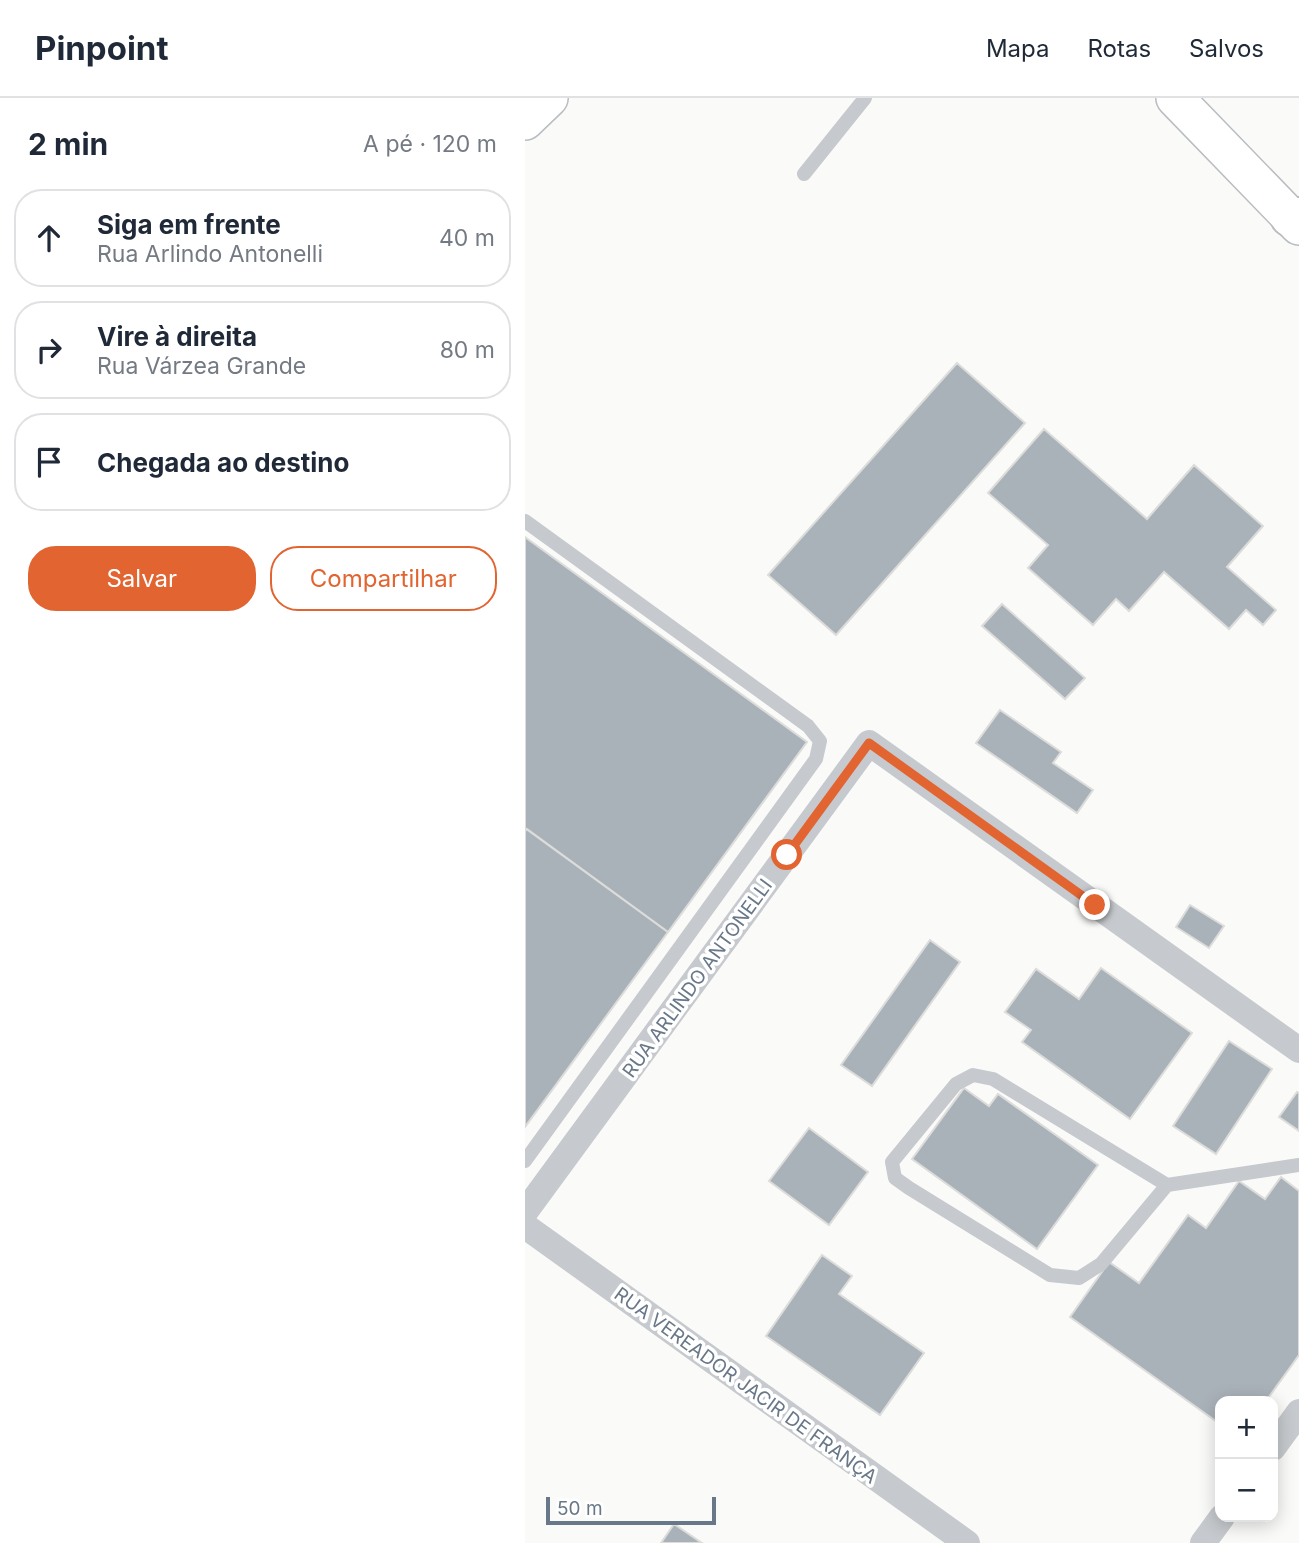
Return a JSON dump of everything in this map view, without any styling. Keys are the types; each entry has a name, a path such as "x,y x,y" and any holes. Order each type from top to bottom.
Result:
{"main road":[{"path":"525,121 549,98"},
{"path":"1175,98 1296,220"}],"street":[{"name":"RUA ARLINDO ANTONELLI","path":"525,1212 869,743 1299,1050"},
{"name":"RUA VEREADOR JACIR DE FRANÇA","path":"525,1226 967,1543"},
{"path":"1278,1441 1299,1412"},
{"path":"1203,1543 1218,1522"}],"lane":[{"path":"804,174 865,98"},
{"path":"525,521 809,726 820,741 816,759 525,1161"},
{"path":"1167,1185 1101,1264 1079,1278 1050,1275 909,1188 895,1178 892,1162 956,1084 973,1075 993,1079 1167,1185 1299,1166"}],"building":[{"path":"957,363 1025,423 836,635 768,575"},
{"path":"1044,429 1147,519 1194,465 1263,526 1227,567 1276,610 1263,625 1246,610 1229,629 1164,572 1129,611 1116,599 1093,625 1028,568 1048,545 988,493"},
{"path":"525,537 807,742 668,932 525,828"},
{"path":"1002,604 1085,678 1065,699 982,626"},
{"path":"1000,710 1061,752 1053,763 1093,790 1077,813 976,743"},
{"path":"527,829 668,932 525,1127 525,831"},
{"path":"1190,905 1224,926 1209,948 1176,927"},
{"path":"930,940 960,962 872,1086 841,1065"},
{"path":"1101,968 1192,1033 1130,1119 1022,1042 1031,1030 1005,1012 1036,969 1079,999"},
{"path":"1229,1041 1272,1069 1216,1154 1173,1126"},
{"path":"964,1088 989,1106 998,1094 1098,1165 1037,1249 912,1159"},
{"path":"1297,1092 1299,1093 1299,1131 1279,1117"},
{"path":"809,1128 868,1172 829,1225 769,1181"},
{"path":"1281,1177 1299,1191 1299,1355 1270,1396 1215,1396 1215,1420 1070,1317 1109,1262 1139,1283 1188,1215 1206,1228 1239,1181 1265,1199"},
{"path":"822,1255 852,1276 839,1294 924,1353 880,1415 766,1336"},
{"path":"674,1524 702,1543 661,1543"}],"route":[{"path":"787,855 869,743 1095,905"}]}
